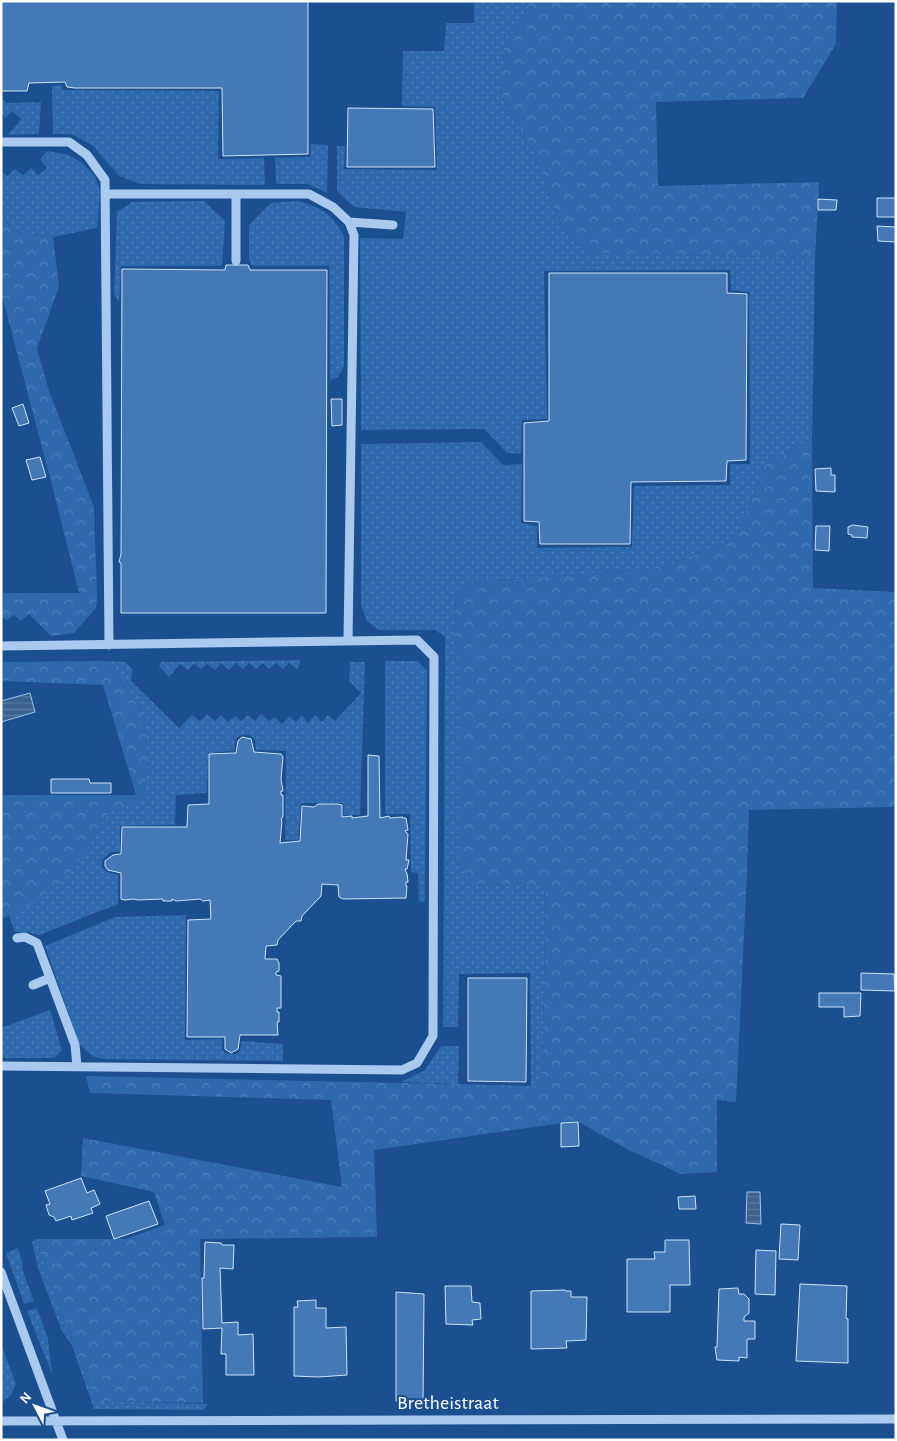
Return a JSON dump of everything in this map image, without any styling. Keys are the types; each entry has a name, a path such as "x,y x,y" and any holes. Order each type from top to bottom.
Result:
{"street":[{"path":"1,142 69,142 87,155 105,180 109,644"},
{"path":"106,194 309,194 333,207 350,222 354,235 348,641"},
{"path":"236,194 236,261"},
{"path":"350,222 393,225"},
{"path":"1,646 417,640 434,658 433,1036 417,1063 402,1070 1,1066"},
{"path":"17,938 25,937 37,943 75,1045 77,1066"},
{"path":"33,984 50,978"},
{"path":"1,1272 63,1440"},
{"name":"Bretheistraat","path":"1,1421 896,1419"}],"green space":[{"path":"474,1 529,1 528,8 504,47 501,96 533,150 558,219 583,253 815,258 812,438 765,465 736,538 662,568 470,583 456,599 453,634 461,662 472,883 546,884 542,1086 531,1086 530,973 459,974 458,1027 443,1027 445,637 435,630 379,630 367,621 361,605 361,444 481,442 503,465 522,464 521,523 537,526 537,548 632,547 634,486 730,485 730,464 750,464 749,292 731,290 730,270 544,271 547,419 522,420 521,454 507,453 484,429 361,430 360,238 403,239 406,212 354,207 337,191 337,146 345,146 344,169 437,170 435,107 402,106 403,51 444,51 446,23 474,23"},
{"path":"529,1 837,1 836,44 803,98 656,102 658,186 819,182 815,258 583,253 558,219 533,150 501,96 504,47 528,8"},
{"path":"62,85 63,90 219,91 218,159 264,158 265,185 140,184 119,176 92,145 71,134 53,134 52,86"},
{"path":"1,97 7,103 41,102 39,134 8,135 21,119 12,111 6,118 1,113"},
{"path":"311,144 328,145 327,193 308,184 276,184 275,158 310,157"},
{"path":"47,151 69,155 81,162 95,176 100,192 97,228 53,237 11,231 1,204 1,171 7,176 15,169 23,175 31,168 38,175 47,168 40,159"},
{"path":"204,201 225,221 222,266 121,266 119,302 114,294 117,212 132,202"},
{"path":"297,201 325,212 335,222 344,236 344,366 338,377 330,380 329,266 252,266 249,260 249,225 271,203"},
{"path":"1,204 11,231 53,237 59,287 37,348 48,388 94,507 96,608 74,633 51,636 29,614 21,621 14,615 6,620 1,616 1,593 79,593 1,292"},
{"path":"812,438 813,588 896,592 896,807 749,810 736,1102 717,1100 717,1172 681,1174 625,1148 577,1121 374,1150 377,1237 200,1239 203,1403 96,1401 69,1333 36,1239 126,1239 165,1225 154,1192 81,1176 83,1138 342,1187 331,1100 90,1093 86,1076 542,1086 546,885 472,883 462,869 461,662 453,634 456,599 470,583 662,568 736,538 765,465"},
{"path":"301,660 297,669 289,663 283,669 276,663 269,669 263,663 256,669 249,663 243,669 236,663 229,670 221,663 215,670 207,664 201,669 194,664 188,670 180,664 169,677 159,666 161,662"},
{"path":"104,661 126,662 132,669 131,681 179,728 192,715 200,721 207,714 215,721 221,715 228,722 235,716 241,721 248,715 255,721 261,714 269,721 275,717 282,724 290,716 296,722 302,715 308,723 315,715 322,722 328,715 335,721 361,693 349,681 350,662 365,662 360,815 344,815 343,803 301,803 298,840 285,840 286,751 256,750 255,740 250,735 242,735 236,738 234,751 208,753 207,793 176,795 175,825 120,826 120,852 111,852 102,860 102,867 107,872 118,875 118,904 39,935 28,932 15,932 9,916 46,894 63,880 85,850 110,810 144,792 148,761 146,732 138,700"},
{"path":"104,661 138,700 146,732 148,761 144,792 147,802 110,810 82,856 63,880 51,891 34,902 1,919 1,795 136,795 103,685 1,681 1,662"},
{"path":"385,661 418,661 427,671 425,902 419,901 418,873 411,872 410,814 385,814"},
{"path":"186,915 185,1040 222,1039 222,1050 227,1054 239,1052 242,1041 283,1044 283,1061 103,1059 92,1056 79,1044 45,946 115,917"},
{"path":"50,1010 62,1050 54,1058 1,1058 1,1028"},
{"path":"441,1046 459,1046 458,1084 401,1082 425,1070"},
{"path":"36,1239 69,1333 96,1401 208,1404 203,1410 94,1409 72,1346 61,1329 38,1268 32,1242"},
{"path":"18,1248 23,1272 34,1301 24,1304 6,1253"},
{"path":"37,1308 48,1339 52,1374 27,1311"},
{"path":"1,1344 16,1384 11,1395 1,1403"}],"shaded area":[{"path":"30,693 35,712 1,722 1,701"},
{"path":"747,1192 760,1192 761,1224 746,1223"}],"building":[{"path":"1,1 308,1 308,154 223,156 222,88 75,88 67,87 65,82 29,83 27,91 1,91"},
{"path":"348,108 433,109 435,167 347,167"},
{"path":"877,198 896,198 896,217 877,217"},
{"path":"818,199 837,200 836,210 818,210"},
{"path":"877,226 896,227 896,242 878,241"},
{"path":"226,265 248,265 250,270 327,270 326,613 121,613 121,563 119,562 121,554 122,269 225,270"},
{"path":"549,273 727,273 727,293 747,294 746,460 727,461 726,481 631,482 630,544 540,544 539,522 524,521 524,423 549,421"},
{"path":"331,399 342,399 342,425 332,426"},
{"path":"23,404 29,423 19,426 12,408"},
{"path":"40,457 46,477 32,480 26,460"},
{"path":"831,468 831,475 835,475 835,492 816,491 815,469"},
{"path":"853,525 868,527 867,538 852,537 852,535 848,534 848,527"},
{"path":"816,526 830,526 829,551 815,550"},
{"path":"242,737 251,739 254,752 281,754 283,757 281,779 283,791 281,791 281,795 283,795 283,816 281,820 280,843 300,841 302,806 314,807 318,804 338,804 342,805 342,817 368,816 368,755 379,756 380,818 389,816 390,818 406,818 408,830 405,831 408,834 406,860 409,860 407,869 405,869 408,882 406,882 406,898 343,899 339,897 338,885 322,884 321,896 302,916 301,921 296,921 278,940 277,945 266,946 265,959 277,959 279,971 276,972 276,975 281,976 281,1008 277,1008 277,1012 279,1012 279,1022 277,1022 278,1035 240,1035 238,1049 231,1053 225,1049 225,1037 187,1037 188,920 211,919 210,900 176,901 172,899 172,901 163,901 163,899 121,899 121,873 108,870 105,866 105,861 113,855 121,854 122,827 187,827 188,805 209,804 209,754 236,753 238,741"},
{"path":"51,779 89,779 90,783 111,783 111,793 51,793"},
{"path":"861,973 894,974 895,991 861,990"},
{"path":"468,978 527,978 526,1082 468,1081"},
{"path":"819,993 861,993 860,1016 844,1017 844,1007 819,1007"},
{"path":"578,1122 579,1146 561,1147 561,1123"},
{"path":"81,1178 87,1193 94,1190 100,1204 91,1208 93,1213 72,1220 71,1216 56,1221 54,1217 49,1215 46,1205 50,1204 45,1191"},
{"path":"695,1196 696,1209 679,1209 678,1197"},
{"path":"149,1201 158,1224 114,1239 106,1216"},
{"path":"781,1224 800,1225 798,1260 779,1259"},
{"path":"665,1240 689,1240 690,1285 670,1285 670,1312 627,1312 627,1259 655,1259 654,1252 665,1252"},
{"path":"205,1242 234,1245 233,1269 220,1268 222,1323 238,1322 238,1335 253,1334 254,1375 226,1375 226,1354 221,1354 222,1328 203,1329 202,1278 204,1278"},
{"path":"756,1250 776,1251 775,1295 755,1294"},
{"path":"800,1284 847,1286 848,1363 796,1361"},
{"path":"445,1286 471,1286 472,1302 480,1303 481,1319 472,1320 473,1325 446,1324"},
{"path":"738,1288 739,1294 744,1294 749,1299 749,1313 744,1317 744,1321 755,1321 755,1339 747,1339 747,1358 739,1357 739,1361 717,1360 715,1347 717,1347 719,1289"},
{"path":"531,1291 571,1291 571,1297 587,1297 586,1340 566,1341 567,1348 531,1349"},
{"path":"396,1292 424,1294 423,1402 396,1401"},
{"path":"316,1300 316,1308 326,1308 326,1328 346,1327 347,1375 294,1376 294,1307 298,1307 297,1301"}]}
